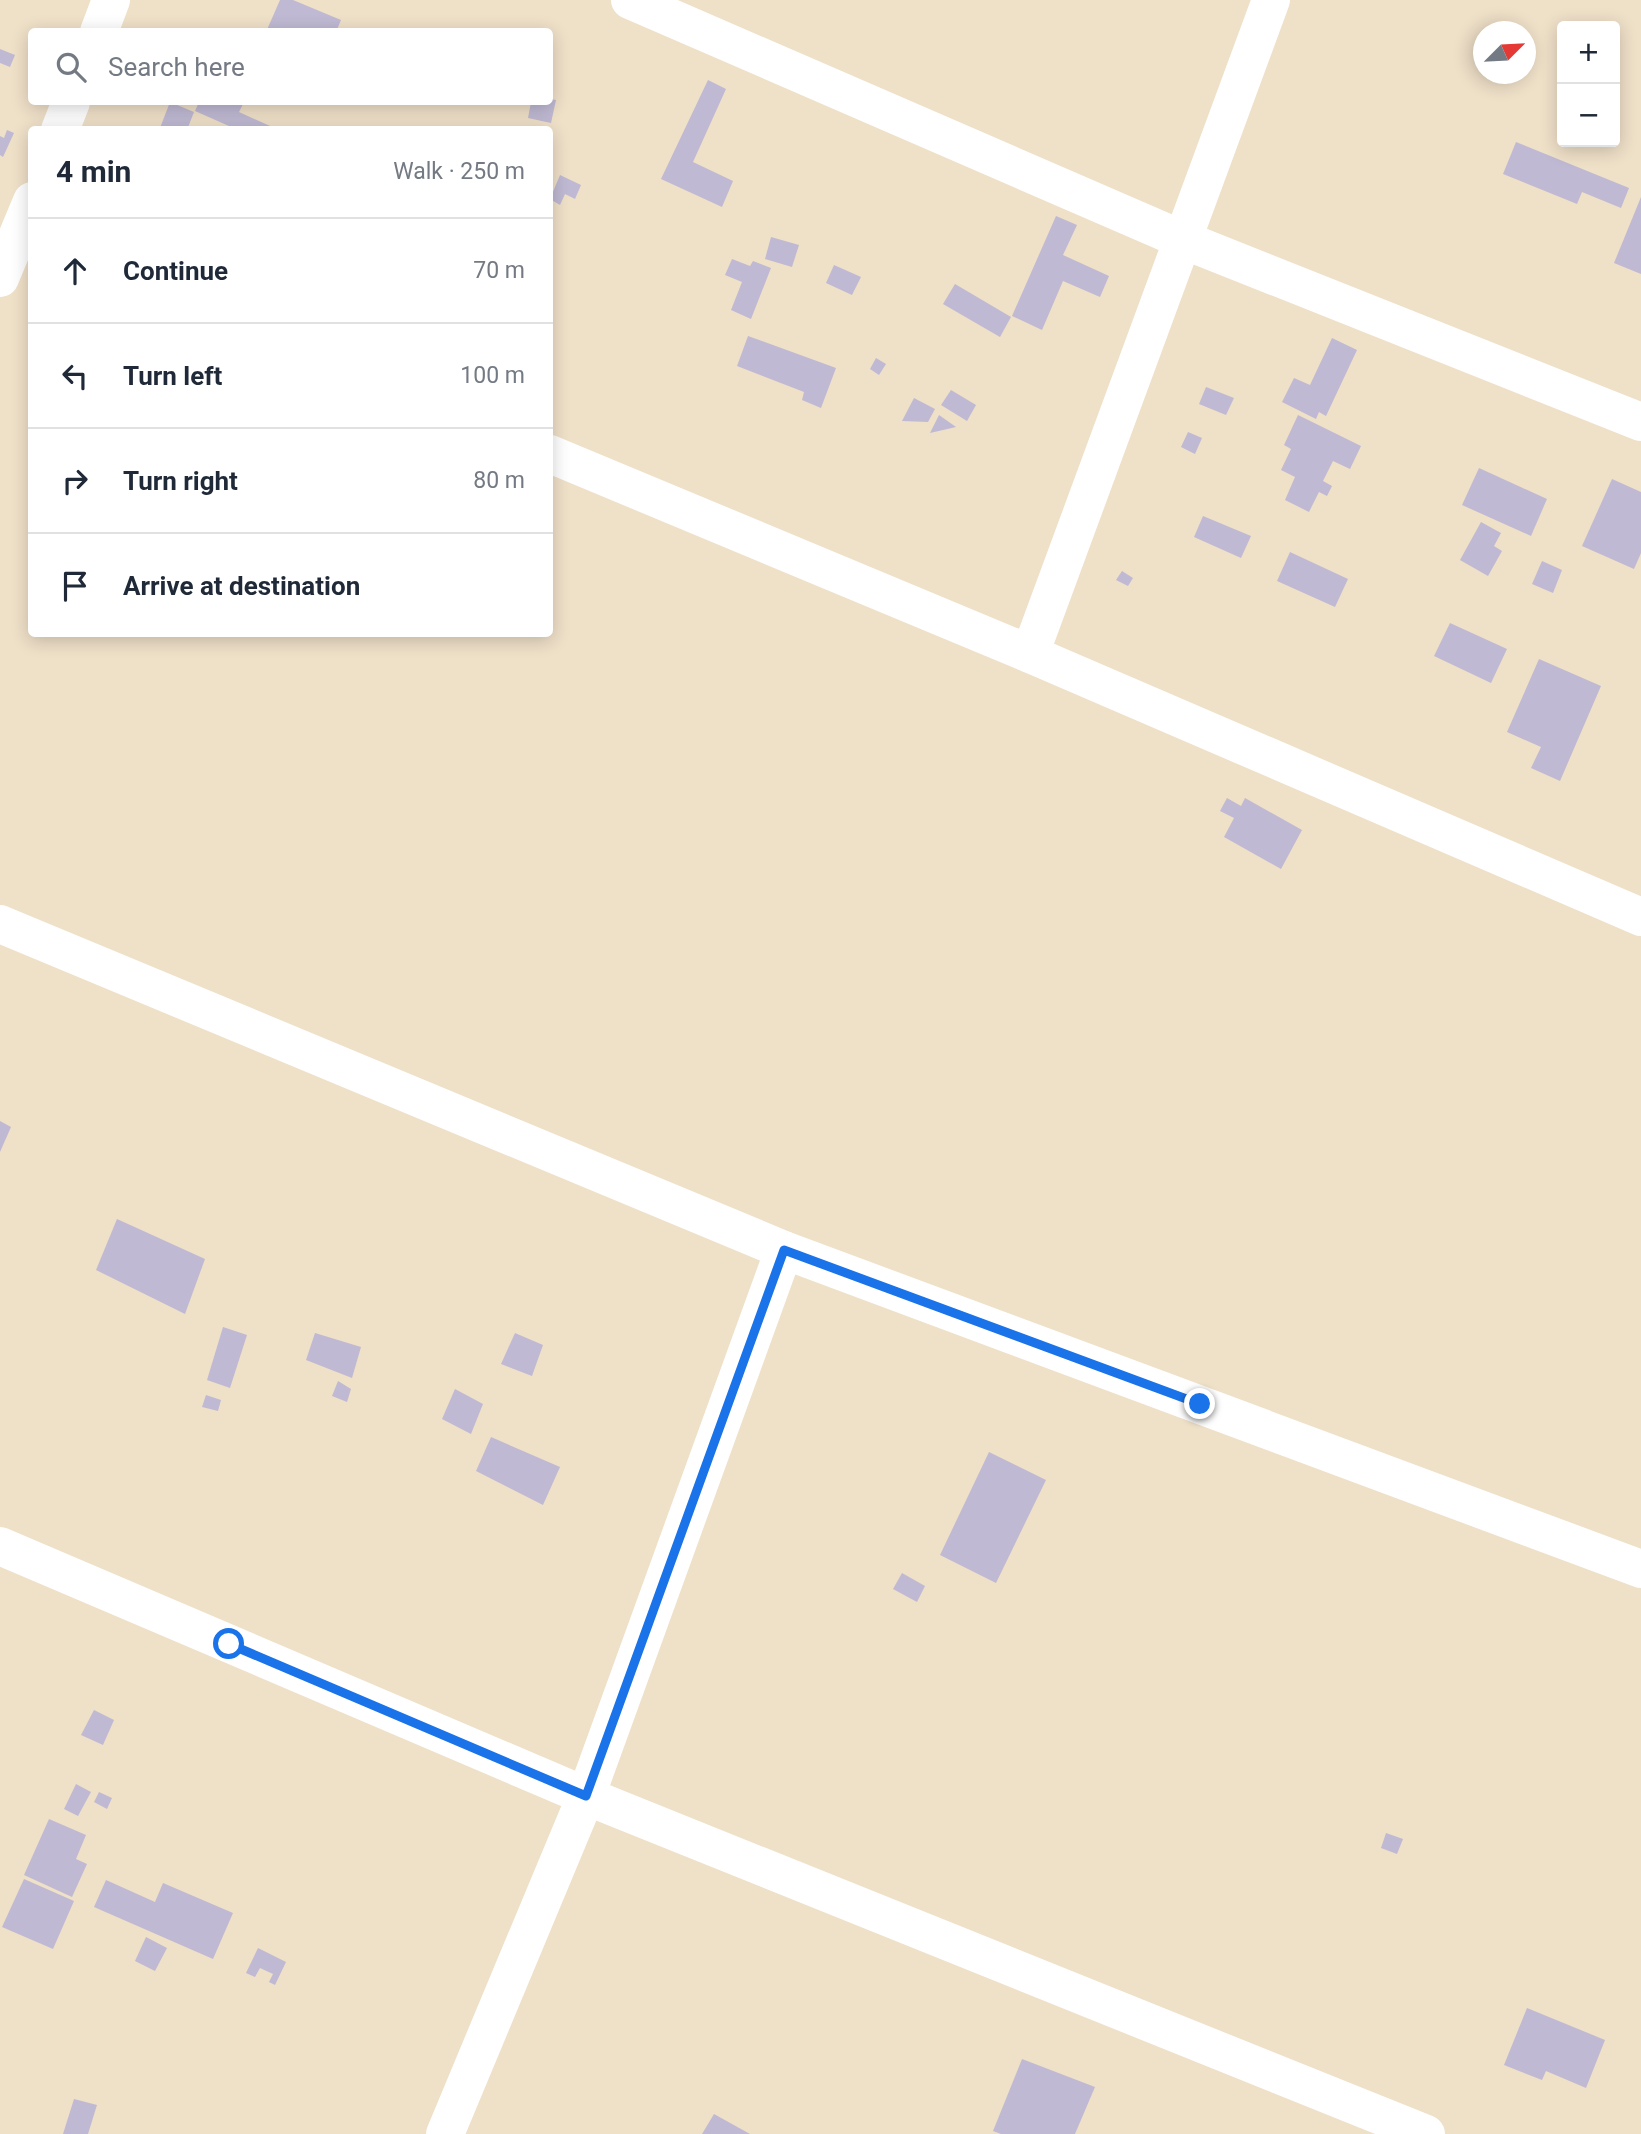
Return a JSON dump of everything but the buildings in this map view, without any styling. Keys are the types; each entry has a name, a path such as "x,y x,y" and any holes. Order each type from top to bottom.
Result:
{"street":[{"path":"100,28 111,0"},
{"path":"630,0 1181,239 1641,422"},
{"path":"1030,654 1271,0"},
{"path":"62,126 70,105"},
{"path":"0,278 20,224"},
{"path":"553,455 1030,654 1641,917"},
{"path":"0,924 784,1250 1641,1569"},
{"path":"445,2134 586,1796 784,1250"},
{"path":"0,1546 586,1796 1426,2134"}],"route":[{"path":"229,1644 586,1796 784,1250 1200,1404"}]}
